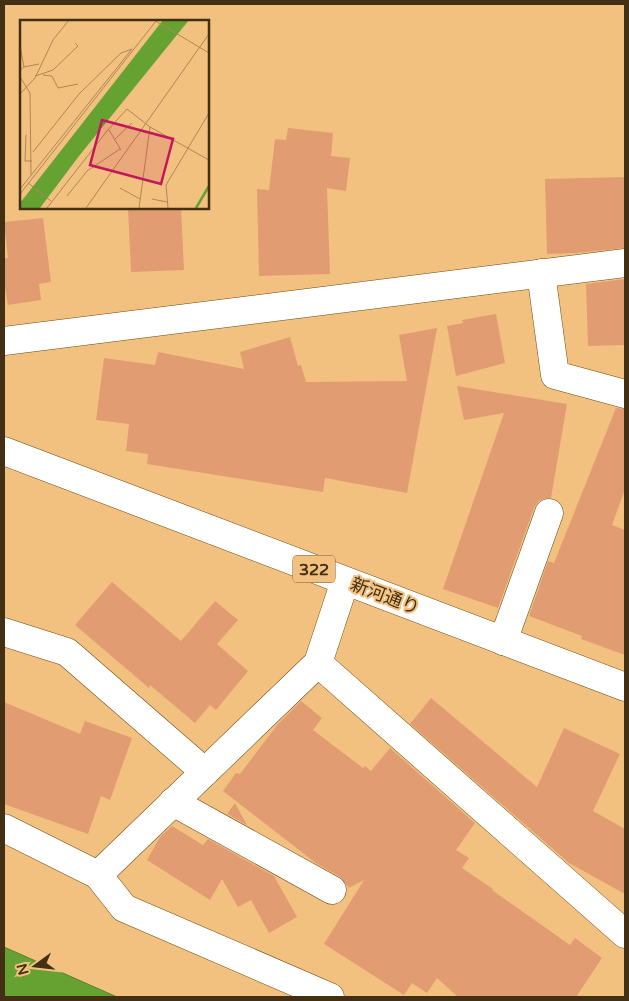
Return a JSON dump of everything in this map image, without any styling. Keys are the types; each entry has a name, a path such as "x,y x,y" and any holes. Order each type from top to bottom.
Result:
{"main road":[{"path":"4,341 625,263"},
{"path":"541,273 555,376 625,394"},
{"name":"新河通り","path":"4,451 625,687"},
{"path":"503,641 549,513"},
{"path":"98,875 318,662 345,581"},
{"path":"4,632 67,652 205,772"},
{"path":"318,662 625,934"},
{"path":"173,802 332,890"},
{"path":"4,828 98,875 124,908 330,997"}],"shaded area":[{"path":"4,947 117,997 4,997"}],"building":[{"path":"288,128 333,133 331,156 350,158 346,191 327,188 330,274 259,276 257,189 269,190 275,139 286,140"},
{"path":"625,177 625,248 547,254 545,179"},
{"path":"128,209 181,209 184,270 131,272"},
{"path":"43,218 51,282 39,284 41,300 8,305 4,282 4,258 8,258 4,222"},
{"path":"625,279 625,345 588,346 586,284"},
{"path":"496,314 505,363 456,376 447,326 463,323 462,320"},
{"path":"437,328 407,493 325,478 323,492 147,464 148,454 126,451 129,424 96,420 104,358 155,365 158,352 244,369 240,352 290,337 298,366 301,365 306,382 407,381 399,335"},
{"path":"457,386 567,404 551,498 539,501 534,508 498,608 443,589 504,413 464,420"},
{"path":"616,408 625,409 625,489 612,525 625,530 625,655 581,639 582,636 529,616 548,561 554,563"},
{"path":"112,582 181,641 215,601 238,620 217,644 248,671 216,710 210,705 195,723 150,685 149,688 75,625"},
{"path":"431,698 537,787 564,728 620,754 593,811 625,829 625,894 569,863 410,724"},
{"path":"301,701 322,718 313,730 363,768 365,766 371,771 390,748 475,823 456,850 469,858 462,868 570,945 575,938 602,958 576,997 458,997 437,978 427,993 412,983 404,995 324,944 364,880 349,888 340,877 317,864 223,791 236,773 240,774 278,724"},
{"path":"4,702 80,734 85,721 132,738 110,800 101,796 88,834 4,804"},
{"path":"235,803 247,825 227,814"},
{"path":"172,826 203,845 208,839 274,876 297,917 269,933 251,900 238,907 222,879 210,900 147,860 160,837"}]}
